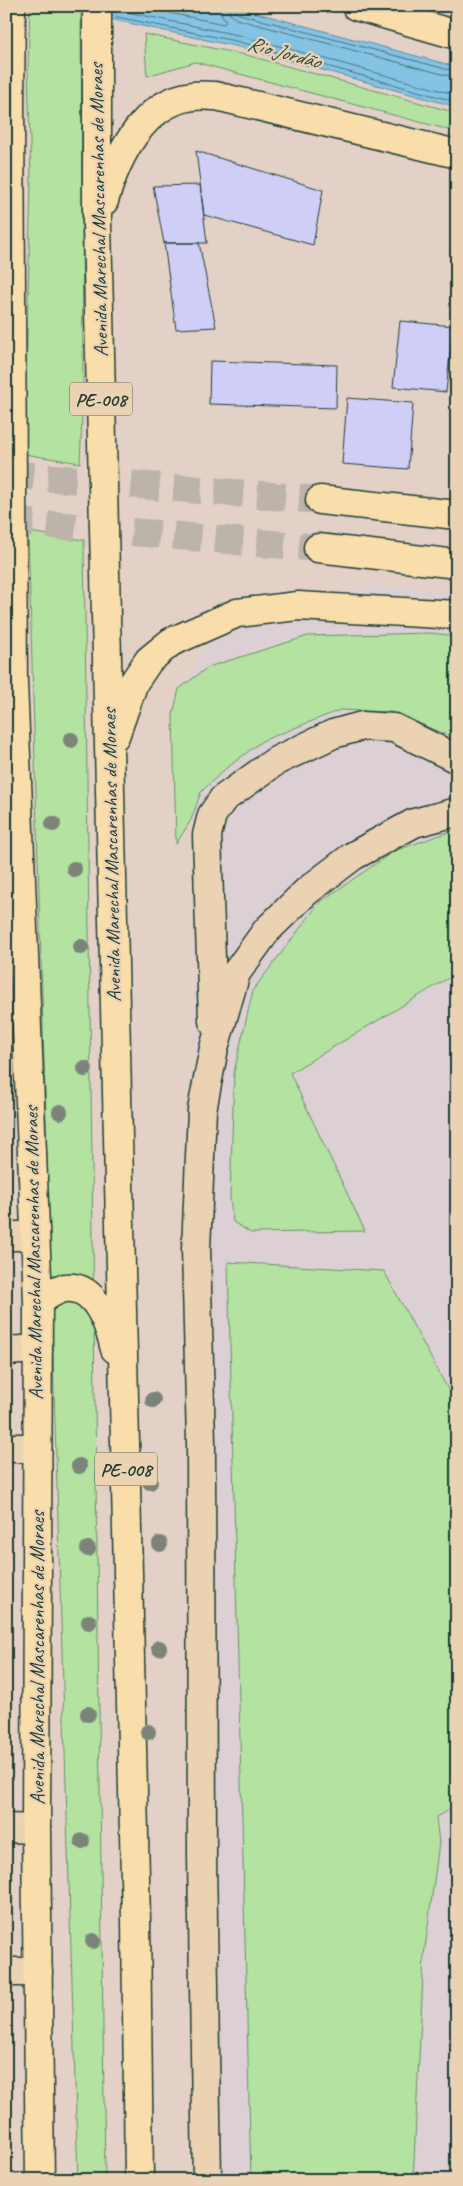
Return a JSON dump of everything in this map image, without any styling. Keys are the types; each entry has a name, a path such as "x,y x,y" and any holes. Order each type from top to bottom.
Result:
{"main road":[{"name":"Avenida Marechal Mascarenhas de Moraes","path":"97,6 97,224 136,1921 139,2180"},
{"path":"356,6 457,35"},
{"name":"Avenida Marechal Mascarenhas de Moraes","path":"11,16 8,98 8,349 13,682 38,1302 36,1829 40,2180"},
{"path":"97,224 112,172 128,141 147,120 168,104 192,96 216,96 457,154"},
{"path":"320,500 457,514"},
{"path":"318,548 457,564"},
{"path":"109,759 125,704 134,682 148,660 172,642 196,629 237,613 298,606 457,615"},
{"path":"38,1302 64,1288 78,1288 90,1296 102,1312 113,1340 124,1382"}],"street":[{"path":"214,1048 207,835 212,815 223,799 276,761 333,734 362,726 394,728 457,759"},
{"path":"207,2180 202,1866 201,1442 196,1249 202,1110 214,1048 236,973 267,930 307,892 353,856 414,823 457,812"},
{"path":"6,1236 35,1236"},
{"path":"6,1351 38,1349"},
{"path":"6,1448 37,1448"},
{"path":"6,1828 36,1829"},
{"path":"6,1972 38,1972"}],"shaded area":[{"path":"372,587 457,592 457,2180 212,2180 199,1213 190,730 187,695 198,658 223,624 287,599"}],"green space":[{"path":"30,6 81,6 83,395 80,463 24,454 31,181 28,67"},
{"path":"144,34 250,56 457,113 457,132 195,62 147,76"},
{"path":"28,532 84,540 105,2180 78,2180"},
{"path":"430,633 457,636 457,739 390,712 340,710 262,741 223,771 201,792 191,820 176,844 173,714 179,689 208,667 308,636"},
{"path":"457,829 457,973 290,1073 365,1231 251,1233 233,1222 230,1198 234,1072 253,990 320,902 394,851"},
{"path":"228,1262 384,1271 457,1406 457,1800 449,1810 436,1817 439,1843 424,1956 413,2180 251,2180"}],"water":[{"name":"Rio Jordão","path":"50,6 231,6 457,67 457,107 239,47"}],"building":[{"path":"196,151 323,190 313,245 204,215"},
{"path":"200,185 207,243 164,243 153,186"},
{"path":"164,243 199,243 216,327 176,329"},
{"path":"400,321 453,326 446,392 393,387"},
{"path":"210,361 337,365 336,408 209,404"},
{"path":"347,398 413,403 408,469 342,464"}],"tunnel":[{"path":"6,474 320,500"},
{"path":"6,521 318,548"}]}
